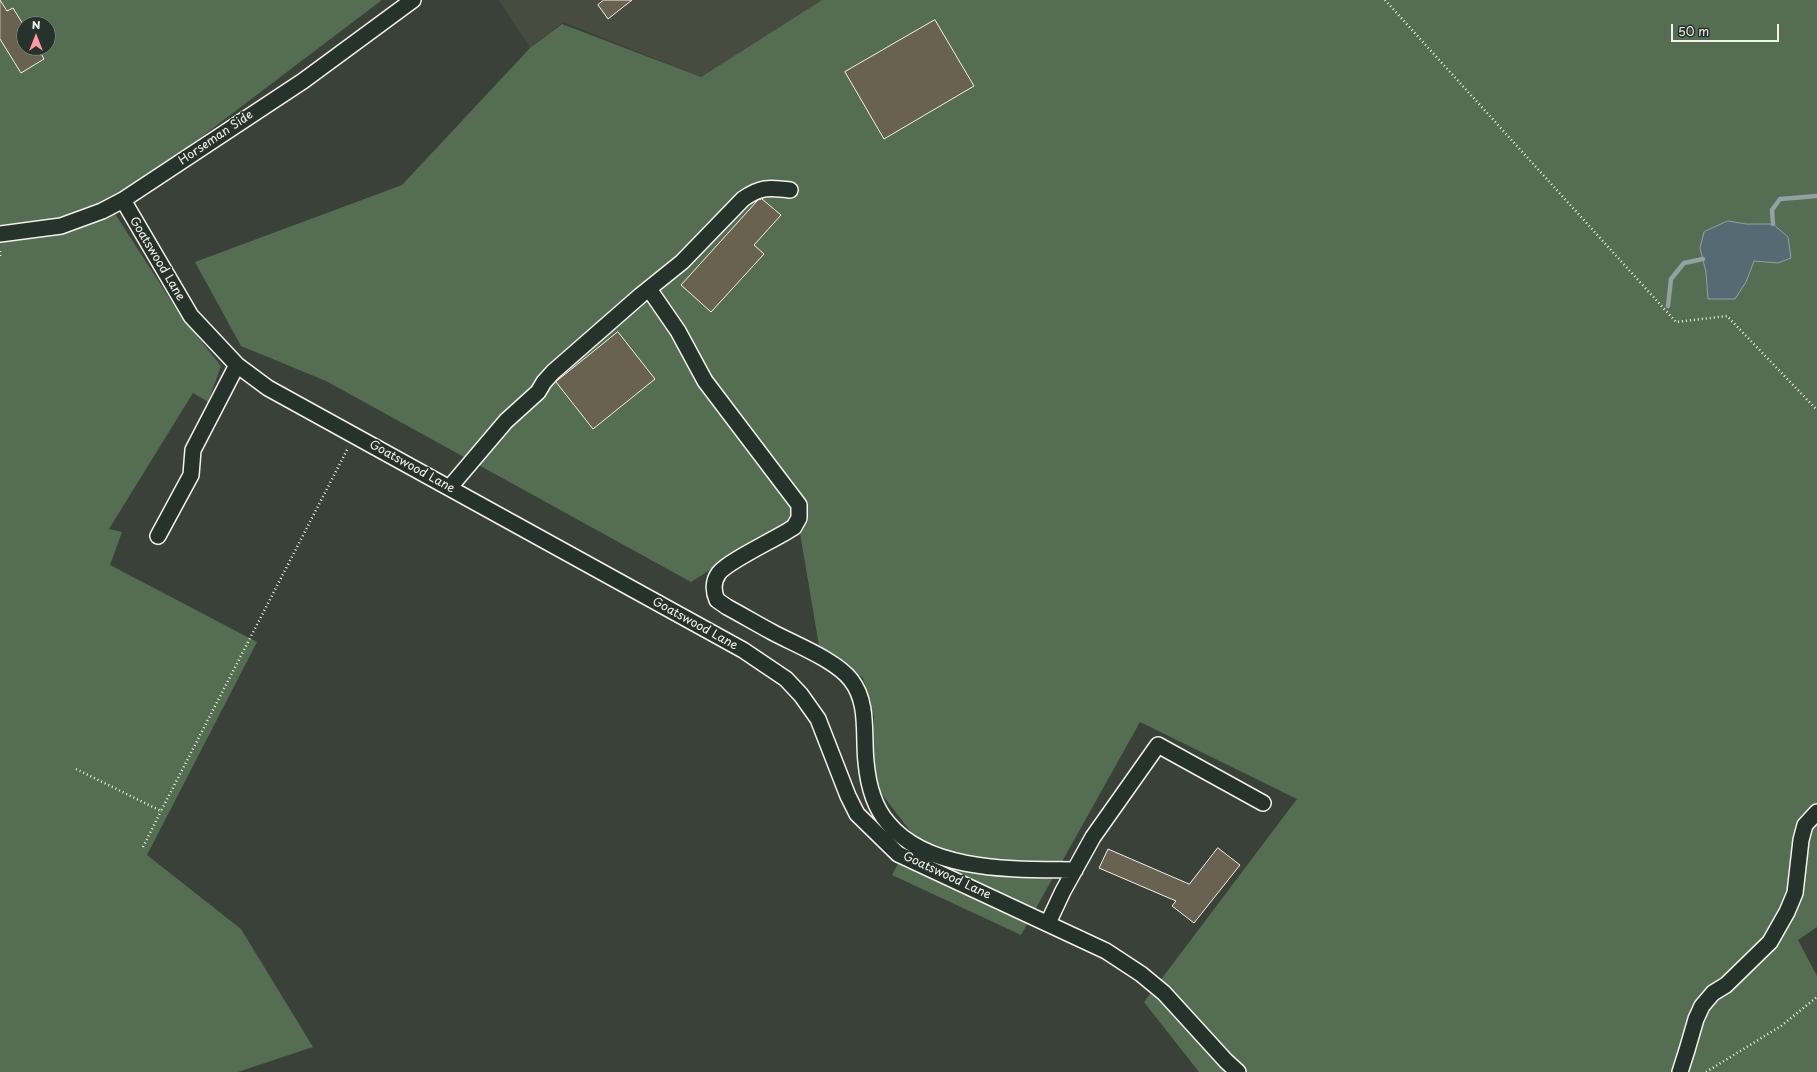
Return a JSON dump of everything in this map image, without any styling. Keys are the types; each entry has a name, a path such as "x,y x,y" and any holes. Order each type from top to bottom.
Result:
{"street":[{"name":"Horseman Side","path":"0,234 61,226 102,211 123,200 303,81 413,0"},
{"path":"450,487 506,421 538,392 553,372 682,262 727,214 748,195 764,188 790,190"},
{"name":"Goatswood Lane","path":"123,200 191,316 237,365 268,388 450,487 743,650 786,679 801,694 818,719 848,796 857,814 898,854 1048,922 1106,951 1141,974 1164,993 1226,1061 1238,1072"},
{"path":"649,289 678,331 705,381 799,505 799,518 794,527 735,561 719,572 714,586 717,600 772,632 826,660 846,673 859,692 862,703 868,779 873,796 888,824 898,834 912,844 925,850 947,859 969,864 1004,869 1075,870"},
{"path":"158,536 191,475 193,450 237,365"},
{"path":"1048,922 1063,891 1093,837 1158,745 1263,803"},
{"path":"1680,1072 1688,1050 1696,1019 1702,1006 1713,993 1726,985 1770,942 1788,912 1795,893 1801,840 1805,825 1817,812"}],"path":[{"path":"1386,0 1676,322 1727,316 1817,410"},
{"path":"0,251 0,256"},
{"path":"143,847 355,436"},
{"path":"76,769 161,811"},
{"path":"1706,1072 1781,1026 1817,997"}],"shaded area":[{"path":"499,0 822,0 701,77 563,22 530,48"}],"green space":[{"path":"0,0 382,0 118,200 52,223 0,230"},
{"path":"822,0 1817,0 1817,927 1798,940 1817,976 1817,1072 1199,1072 1144,1002 1297,799 1140,722 1021,935 892,875 913,835 872,781 874,717 863,678 819,646 797,515 691,582 326,381 241,346 195,262 402,185 530,48 562,24 701,77"},
{"path":"112,209 179,313 221,366 208,402 193,393 109,529 122,532 110,565 257,642 147,855 241,929 313,1047 238,1072 0,1072 0,241"}],"water":[{"path":"1728,221 1746,224 1773,224 1788,237 1791,258 1778,263 1754,261 1746,282 1735,299 1708,299 1706,272 1700,248 1704,232"}],"building":[{"path":"0,0 7,11 13,8 18,16 16,16 16,56 42,56 44,59 21,73 0,39"},
{"path":"604,0 632,0 608,19 598,5"},
{"path":"935,20 974,86 884,139 845,72"},
{"path":"762,199 781,215 754,245 764,254 711,312 681,285 758,200"},
{"path":"618,332 655,379 593,429 556,382"},
{"path":"1218,848 1240,865 1194,923 1172,906 1176,901 1099,868 1108,849 1189,884"}],"waterway":[{"path":"1773,224 1772,210 1780,199 1817,196"},
{"path":"1668,306 1671,279 1684,263 1703,259"}]}
